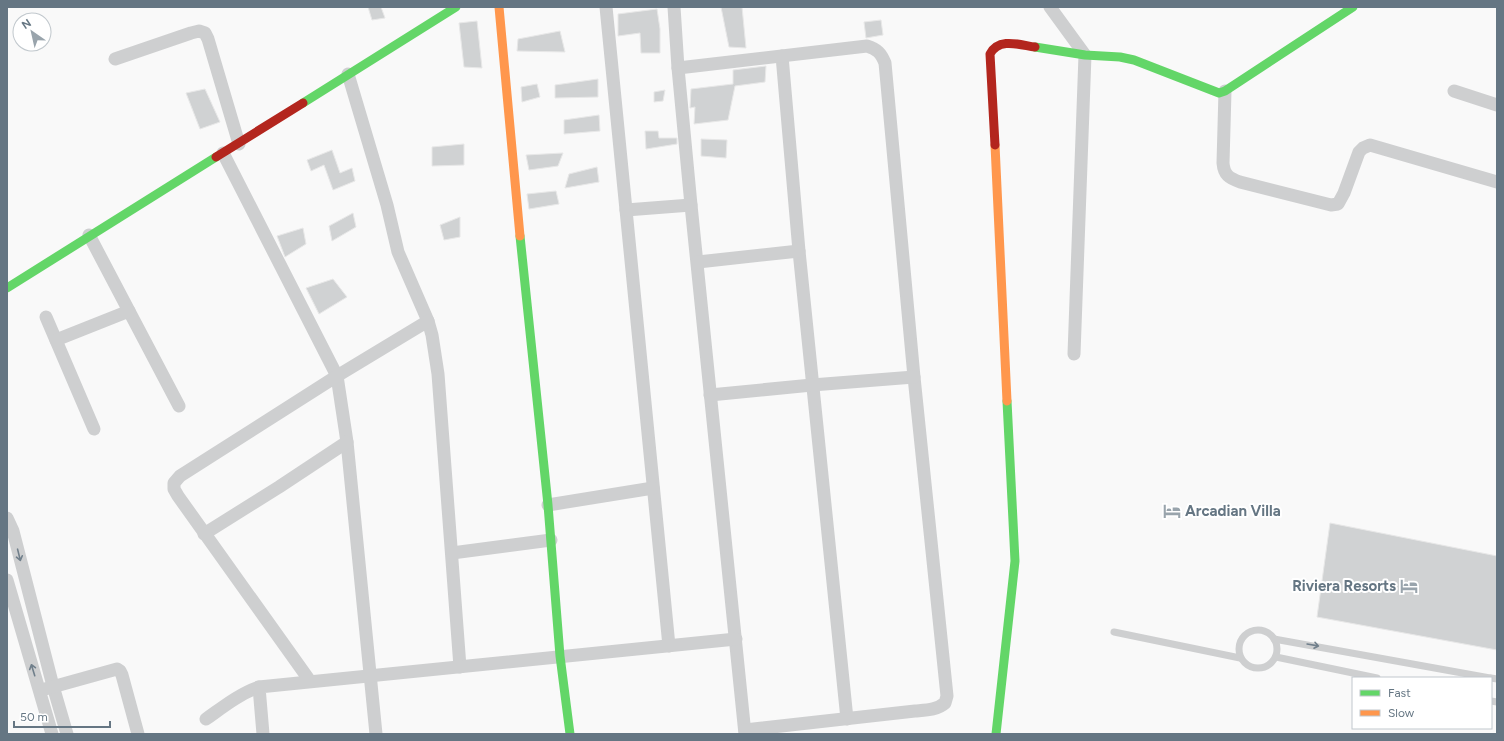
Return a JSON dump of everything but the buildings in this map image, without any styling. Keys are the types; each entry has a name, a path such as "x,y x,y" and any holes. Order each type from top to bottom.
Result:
{"street":[{"path":"7,288 456,7"},
{"path":"499,7 524,277 548,505 560,656 570,734"},
{"path":"606,7 669,646"},
{"path":"674,7 678,68 691,205 745,732 941,707 945,703 947,696 914,377 885,63 881,54 874,48 866,46 678,68"},
{"path":"1050,7 1085,55 1074,354"},
{"path":"996,734 1015,561 990,54 993,48 998,44 1006,43 1085,55 1120,57 1134,60 1219,93 1225,91 1353,7"},
{"path":"115,59 191,33 199,31 205,33 238,144"},
{"path":"782,56 799,251 846,719"},
{"path":"348,74 387,205 398,252 428,321 432,335 438,374 460,667"},
{"path":"1225,91 1224,171 1230,178 1240,182 1331,205 1338,204 1344,193 1359,152 1363,148 1370,145 1497,182"},
{"path":"1454,91 1497,105"},
{"path":"223,153 337,376 347,442 376,734"},
{"path":"626,210 691,205"},
{"path":"89,236 179,406"},
{"path":"698,262 799,251"},
{"path":"56,340 129,311"},
{"path":"46,317 94,429"},
{"path":"310,681 178,496 174,489 174,482 180,476 337,376 428,321"},
{"path":"710,395 914,377"},
{"path":"204,534 347,442"},
{"path":"548,505 653,488"},
{"path":"7,518 13,531 67,734"},
{"path":"452,553 551,540"},
{"path":"27,586 8,585 52,734"},
{"path":"206,719 248,691 259,687 736,639"},
{"path":"40,691 53,686 117,669 122,675 138,734"},
{"path":"259,687 263,734"}],"lane":[{"path":"1114,632 1240,658 1249,667 1255,668 1267,666 1272,663 1276,657 1277,651 1274,639 1270,634 1264,631 1251,631 1241,639 1239,646 1240,658"},
{"path":"1274,639 1484,677"},
{"path":"1276,657 1372,677"},
{"path":"1444,677 1446,670"}],"traffic: fast":[{"path":"303,103 456,7"},
{"path":"1035,47 1085,55 1120,57 1134,60 1219,93 1225,91 1353,7"},
{"path":"7,288 216,157"},
{"path":"520,236 548,505 560,656 570,734"},
{"path":"996,734 1015,561 1007,401"}],"traffic: slow":[{"path":"499,7 520,236"},
{"path":"995,145 1007,401"}],"traffic: jam":[{"path":"995,145 990,54 999,45 1010,43 1035,47"},
{"path":"216,157 303,103"}],"place":[{"name":"Arcadian Villa","path":"1172,511"},
{"name":"Riviera Resorts","path":"1409,586"}]}
